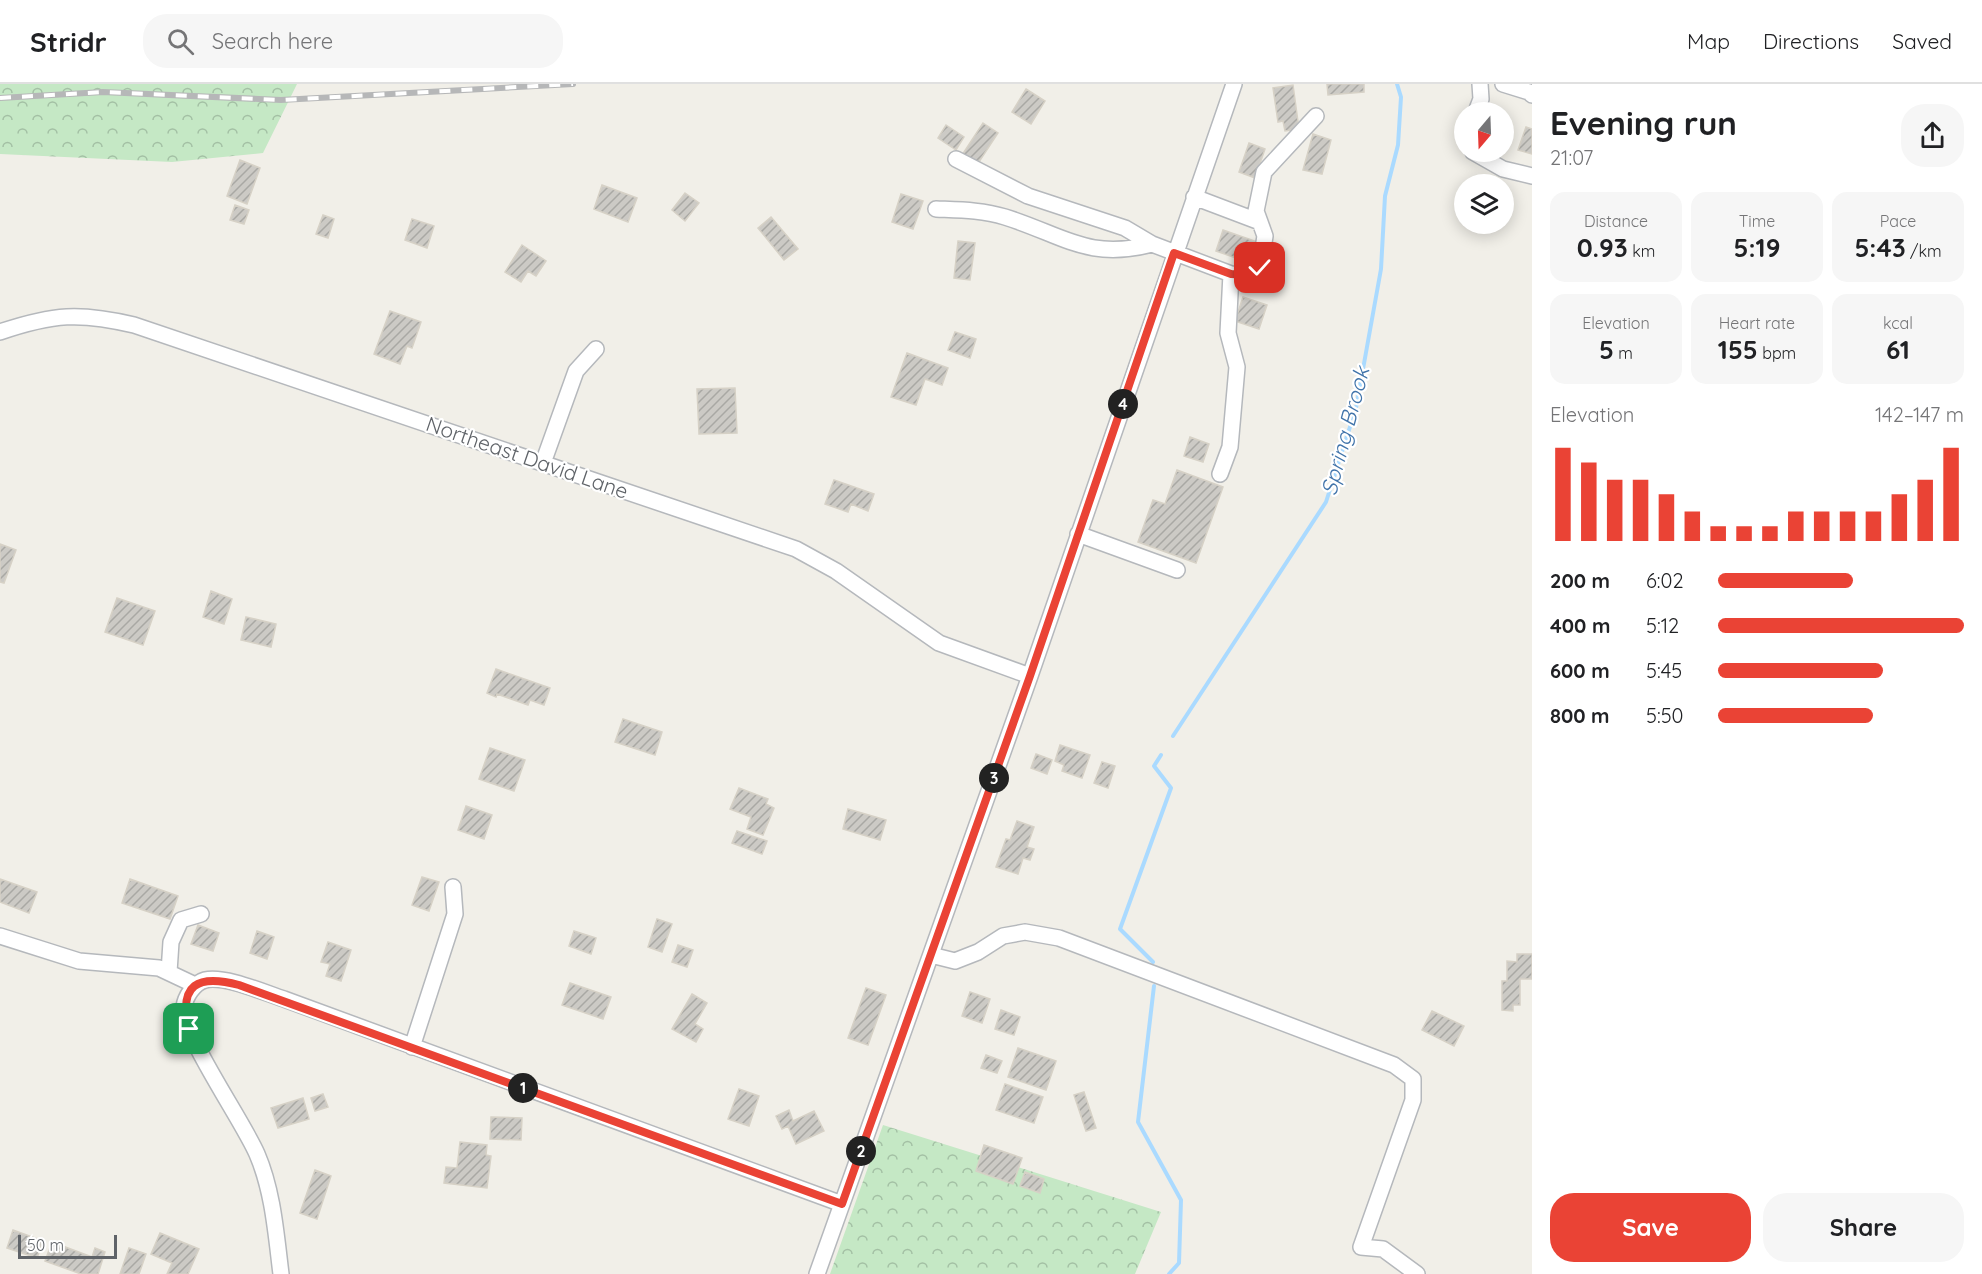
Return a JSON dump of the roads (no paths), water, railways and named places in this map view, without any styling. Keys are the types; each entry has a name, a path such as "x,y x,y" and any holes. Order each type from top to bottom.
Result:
{"street":[{"path":"817,1274 1030,676 1234,84"},
{"path":"1480,84 1480,102"},
{"path":"1503,84 1532,95"},
{"path":"956,159 1028,196 1125,228 1152,244 1231,274 1250,275 1260,268 1265,236 1256,211 1264,172 1316,116"},
{"path":"1491,162 1503,169 1532,176"},
{"path":"1194,197 1260,222"},
{"path":"936,209 973,210 1005,217 1100,251 1127,250 1152,244"},
{"path":"1220,474 1230,447 1237,367 1228,333 1231,274"},
{"name":"Northeast David Lane","path":"0,332 30,322 63,316 97,316 115,320 796,549 849,579 939,643 1030,676"},
{"path":"543,463 576,371 596,349"},
{"path":"1078,534 1177,570"},
{"path":"412,1047 455,914 453,887"},
{"path":"169,972 171,942 181,920 201,914"},
{"path":"931,956 955,961 978,952 1003,936 1026,932 1059,938 1394,1065 1413,1079 1413,1100 1361,1246 1383,1249 1417,1274"},
{"path":"0,936 79,961 140,965 169,972 195,986"},
{"path":"281,1274 264,1171 244,1126 189,1029 184,1008 195,986 205,980 239,985 842,1204"}],"waterway":[{"name":"Spring Brook","path":"1173,736 1326,502 1356,408 1381,269 1385,196 1398,145 1401,97 1397,84"},
{"name":"Spring Brook","path":"1153,962 1120,929 1171,788 1154,766 1161,755"},
{"name":"Spring Brook","path":"1154,986 1138,1122 1181,1200 1179,1263 1169,1274"}],"railway":[{"path":"0,98 103,92 281,100 573,84"}]}
